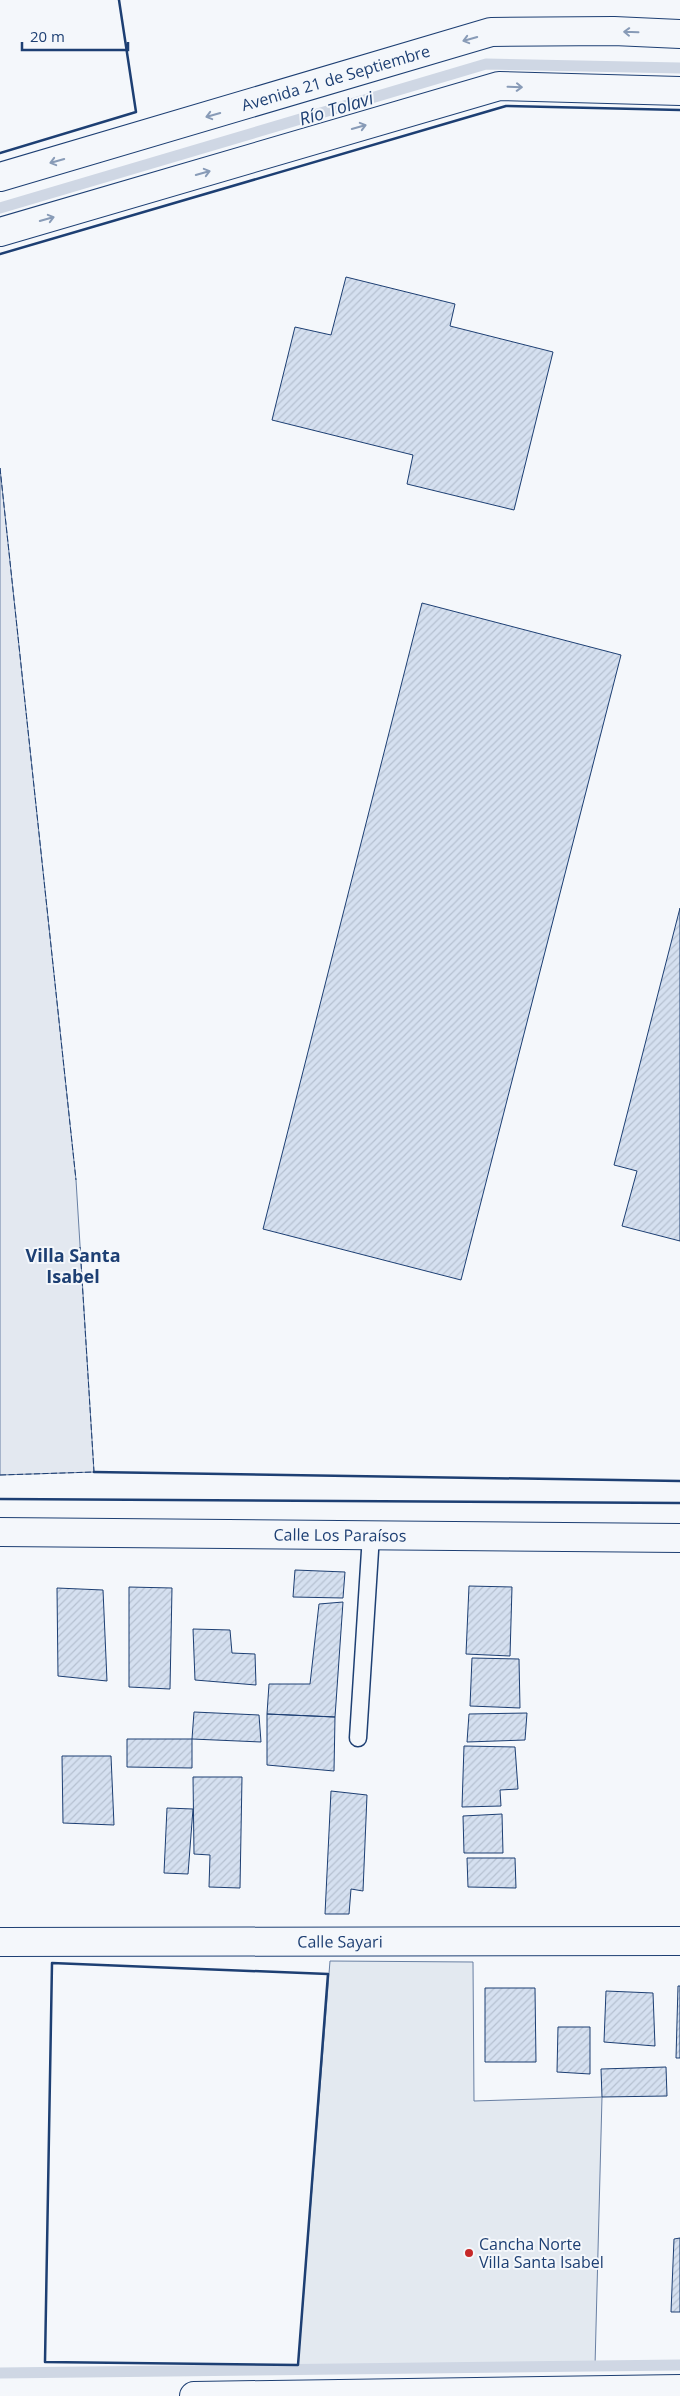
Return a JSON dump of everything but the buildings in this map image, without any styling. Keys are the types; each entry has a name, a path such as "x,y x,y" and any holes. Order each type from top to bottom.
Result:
{"street":[{"name":"Avenida 21 de Septiembre","path":"0,178 491,32 614,31 680,34"},
{"path":"0,232 499,86 680,91"},
{"name":"Calle Los Paraísos","path":"0,1532 680,1538"},
{"name":"Calle Sayari","path":"0,1942 680,1942"},
{"path":"194,2396 509,2393 680,2389"}],"lane":[{"path":"358,1738 371,1535"}],"shaded area":[{"path":"0,468 76,1180 94,1472 0,1475"},
{"path":"330,1961 473,1962 474,2101 602,2097 595,2366 298,2365"}],"waterway":[{"name":"Río Tolavi","path":"0,208 486,64 680,68"},
{"path":"0,2373 680,2365"}],"fence":[{"path":"0,468 76,1180"},
{"path":"0,1475 94,1472 80,1247"}],"wall":[{"path":"0,153 136,112 119,0"},
{"path":"0,254 506,106 680,110"},
{"path":"94,1472 680,1481"},
{"path":"0,1499 680,1503"},
{"path":"52,1963 328,1974 298,2365 45,2362 52,1963"}],"place":[{"name":"Cancha Norte Villa Santa Isabel","path":"469,2253"}],"district":[{"name":"Villa Santa Isabel","path":"73,1265"}]}
